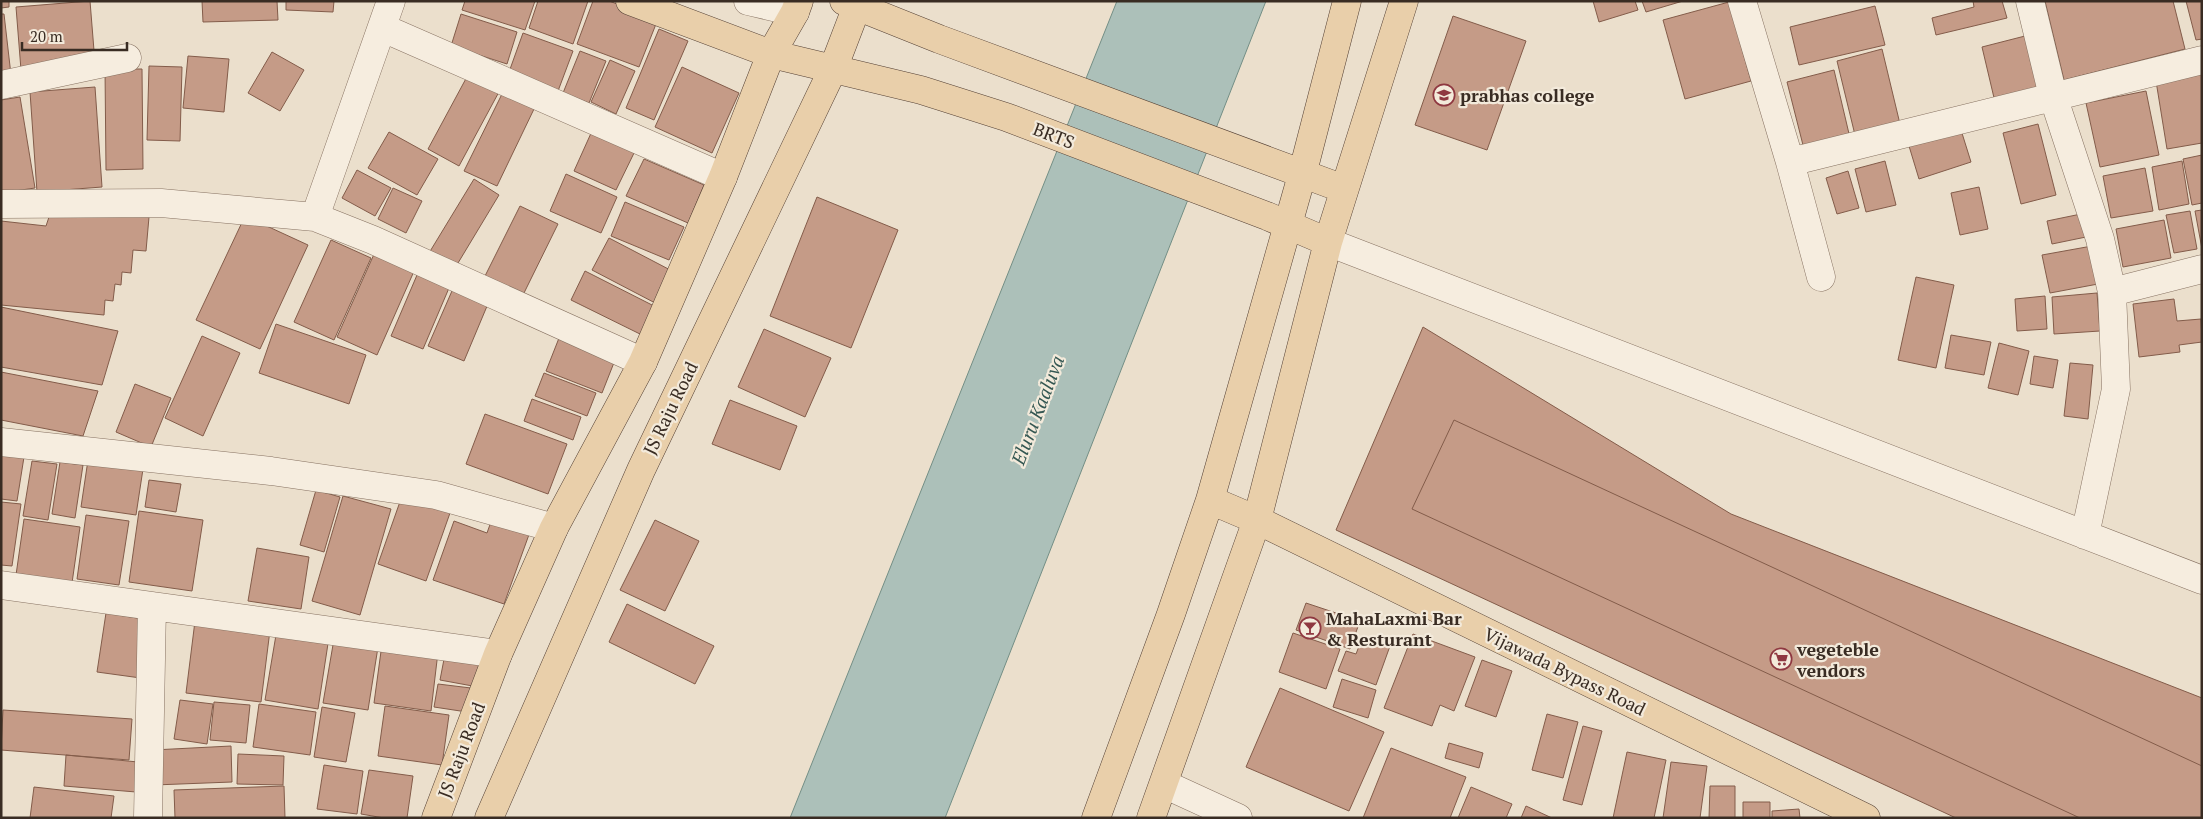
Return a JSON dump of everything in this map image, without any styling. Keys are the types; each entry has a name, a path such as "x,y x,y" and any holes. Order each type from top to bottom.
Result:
{"main road":[{"name":"BRTS","path":"630,1 771,54 921,90 1006,117 1328,242"},
{"path":"1096,818 1171,614 1210,500 1286,225 1302,175 1347,1"},
{"path":"1151,818 1257,520 1328,242 1404,1"},
{"name":"JS Raju Road","path":"489,818 640,470 833,69 853,3"},
{"path":"853,3 1302,175 1344,189"},
{"name":"JS Raju Road","path":"436,818 498,654 554,528 643,362 723,177 771,54 797,7"},
{"name":"Vijawada Bypass Road","path":"1210,500 1257,520 1866,818"}],"street":[{"path":"315,217 391,1"},
{"path":"748,1 797,7"},
{"path":"1742,1 1790,162 1821,277"},
{"path":"2030,1 2053,96 2100,239 2112,292 2116,390 2085,535"},
{"path":"382,28 723,177"},
{"path":"1,85 127,58"},
{"path":"1790,162 2202,60"},
{"path":"1,204 161,203 315,217 373,240 643,362"},
{"path":"1328,242 2202,580"},
{"path":"2112,292 2202,269"},
{"path":"1,442 271,472 436,495 554,528"},
{"path":"1,585 498,654"},
{"path":"148,818 152,606"},
{"path":"1164,784 1238,818"}],"water":[{"name":"Eluru Kaaluva","path":"1117,1 1266,1 945,818 790,818"}],"building":[{"path":"1,1 9,1 9,7 1,8"},
{"path":"90,1 95,63 21,70 16,7"},
{"path":"202,1 277,1 278,20 203,22"},
{"path":"286,1 334,1 333,12 286,10"},
{"path":"465,1 535,1 525,30 462,10"},
{"path":"538,1 588,1 573,44 529,28"},
{"path":"593,1 609,1 658,19 639,67 577,44"},
{"path":"1593,1 1635,1 1638,10 1599,22"},
{"path":"1642,1 1683,1 1646,12"},
{"path":"1973,1 2002,1 2007,18 1936,35 1932,18 1974,7"},
{"path":"2045,1 2173,1 2185,49 2064,80"},
{"path":"2186,1 2202,1 2202,39 2196,40"},
{"path":"1729,2 1751,81 1685,99 1663,20"},
{"path":"1875,6 1885,45 1799,65 1790,27"},
{"path":"1,14 4,14 11,75 1,76"},
{"path":"461,14 517,32 507,64 451,46"},
{"path":"1453,16 1526,41 1487,150 1415,125"},
{"path":"659,29 688,41 654,120 626,108"},
{"path":"523,33 573,51 558,91 509,72"},
{"path":"2025,36 2038,91 1995,102 1982,47"},
{"path":"1882,49 1900,124 1855,135 1837,61"},
{"path":"580,51 606,61 589,103 563,93"},
{"path":"272,52 304,70 280,111 248,93"},
{"path":"188,56 229,59 224,112 183,108"},
{"path":"610,60 635,71 616,114 591,102"},
{"path":"149,66 182,67 180,141 147,140"},
{"path":"682,67 739,93 712,153 655,127"},
{"path":"105,69 142,69 143,169 106,170"},
{"path":"1834,70 1850,138 1804,149 1787,82"},
{"path":"469,73 500,90 459,166 428,149"},
{"path":"2202,74 2202,143 2167,149 2156,81"},
{"path":"95,87 102,187 37,192 30,92"},
{"path":"2146,91 2159,155 2100,167 2086,103"},
{"path":"502,94 534,109 497,186 464,171"},
{"path":"20,97 35,188 1,193 1,100"},
{"path":"2038,124 2056,195 2021,204 2003,133"},
{"path":"1961,130 1971,162 1919,179 1909,146"},
{"path":"592,131 635,151 616,190 574,171"},
{"path":"389,132 438,159 417,195 368,168"},
{"path":"2202,155 2202,203 2192,205 2183,159"},
{"path":"644,159 704,185 688,223 626,196"},
{"path":"1885,161 1896,205 1866,212 1855,169"},
{"path":"2182,161 2189,204 2159,210 2152,167"},
{"path":"2145,168 2153,211 2111,218 2103,176"},
{"path":"357,170 391,188 375,216 342,198"},
{"path":"1848,171 1859,208 1837,214 1826,178"},
{"path":"566,174 617,197 601,233 550,211"},
{"path":"474,179 499,195 455,268 429,253"},
{"path":"1979,187 1988,229 1960,235 1951,193"},
{"path":"393,188 422,201 406,233 378,219"},
{"path":"817,197 898,230 851,348 770,316"},
{"path":"625,202 684,227 669,260 611,236"},
{"path":"520,206 558,224 523,295 485,276"},
{"path":"2202,210 2202,249 2195,211"},
{"path":"2190,211 2197,249 2174,253 2166,215"},
{"path":"50,214 149,217 146,251 133,250 131,273 122,272 121,285 115,284 113,301 105,300 104,315 1,305 1,221 46,226"},
{"path":"2081,214 2086,237 2052,244 2047,221"},
{"path":"245,216 308,245 260,349 196,320"},
{"path":"2164,220 2171,258 2123,267 2116,229"},
{"path":"609,238 676,273 659,305 592,270"},
{"path":"331,240 371,258 334,340 294,322"},
{"path":"2092,246 2098,284 2050,293 2042,255"},
{"path":"375,252 415,269 377,355 337,337"},
{"path":"420,268 452,281 423,349 391,336"},
{"path":"585,271 656,307 642,335 571,300"},
{"path":"1916,277 1954,285 1936,368 1898,360"},
{"path":"455,284 490,299 464,361 428,346"},
{"path":"2097,293 2100,331 2054,334 2052,297"},
{"path":"2045,296 2047,329 2017,331 2015,299"},
{"path":"2174,299 2177,321 2201,319 2202,342 2179,345 2180,352 2139,357 2133,304"},
{"path":"1,307 118,331 102,385 1,367"},
{"path":"276,324 366,355 349,404 259,373"},
{"path":"1423,327 1731,514 2202,698 2202,818 1956,818 1336,530"},
{"path":"764,329 831,358 805,417 738,387"},
{"path":"561,333 617,355 602,393 546,371"},
{"path":"1951,335 1991,342 1984,375 1945,368"},
{"path":"202,336 240,353 203,436 165,418"},
{"path":"1999,343 2029,351 2018,395 1988,388"},
{"path":"2034,356 2058,360 2053,388 2030,384"},
{"path":"2070,363 2093,365 2088,419 2064,416"},
{"path":"1,372 98,391 83,436 1,420"},
{"path":"544,373 596,393 587,416 535,396"},
{"path":"135,384 171,398 151,447 116,432"},
{"path":"532,399 581,417 573,440 524,421"},
{"path":"730,400 797,426 780,470 712,444"},
{"path":"485,414 567,444 548,494 466,464"},
{"path":"1454,420 2202,766 2202,818 2080,818 1412,509"},
{"path":"1,454 24,457 17,501 1,499"},
{"path":"88,460 143,469 136,515 81,507"},
{"path":"32,461 57,464 48,520 23,516"},
{"path":"60,462 83,465 75,518 52,514"},
{"path":"149,480 181,484 176,512 145,507"},
{"path":"316,490 340,497 324,552 300,545"},
{"path":"343,496 391,509 360,615 312,601"},
{"path":"402,496 450,513 426,581 378,564"},
{"path":"1,502 21,504 12,566 1,565"},
{"path":"139,511 203,520 192,591 129,582"},
{"path":"86,515 129,521 119,585 77,579"},
{"path":"493,516 531,529 504,604 433,580 454,521 487,533"},
{"path":"24,519 80,527 72,583 16,575"},
{"path":"655,520 699,541 665,611 620,590"},
{"path":"257,548 309,557 301,609 248,601"},
{"path":"1306,603 1360,621 1350,649 1296,630"},
{"path":"627,604 714,646 695,684 609,642"},
{"path":"106,613 156,621 148,679 97,672"},
{"path":"195,621 270,630 261,702 186,693"},
{"path":"277,629 329,637 318,709 265,700"},
{"path":"1293,633 1340,649 1326,689 1279,672"},
{"path":"1413,634 1475,657 1454,711 1440,705 1432,726 1384,708"},
{"path":"1363,636 1390,646 1376,685 1338,671 1346,651 1356,654"},
{"path":"334,639 378,647 368,710 323,703"},
{"path":"382,644 438,652 431,711 374,703"},
{"path":"445,654 483,660 478,687 440,680"},
{"path":"1482,660 1512,671 1496,717 1465,706"},
{"path":"1342,679 1376,690 1368,718 1333,707"},
{"path":"438,684 471,688 467,712 434,707"},
{"path":"1280,688 1384,732 1349,811 1246,767"},
{"path":"180,700 213,704 207,744 174,739"},
{"path":"214,702 250,705 246,743 210,740"},
{"path":"259,704 316,712 310,755 253,747"},
{"path":"385,706 449,715 442,765 378,756"},
{"path":"322,707 355,713 346,762 314,757"},
{"path":"3,710 132,719 129,760 1,750"},
{"path":"1547,714 1578,722 1563,778 1532,770"},
{"path":"1583,726 1602,731 1582,805 1563,800"},
{"path":"1449,743 1483,753 1479,768 1445,758"},
{"path":"231,746 232,782 154,785 153,750"},
{"path":"1391,748 1466,777 1450,818 1363,818"},
{"path":"1627,752 1666,760 1654,818 1613,818"},
{"path":"238,754 284,756 283,785 237,784"},
{"path":"66,755 138,762 136,792 64,786"},
{"path":"1671,762 1707,766 1700,818 1663,818"},
{"path":"324,765 363,771 357,814 317,809"},
{"path":"369,770 413,776 407,818 384,818 361,814"},
{"path":"284,786 285,818 175,818 174,790"},
{"path":"1710,786 1735,786 1735,818 1709,818"},
{"path":"34,787 114,796 111,818 30,818"},
{"path":"1471,787 1512,804 1506,818 1458,818"},
{"path":"1743,802 1770,802 1770,818 1743,818"},
{"path":"1526,806 1552,818 1521,818"},
{"path":"1799,809 1800,818 1772,818 1772,811"}],"place":[{"name":"prabhas college","path":"1444,95"},
{"name":"MahaLaxmi Bar & Resturant","path":"1310,628"},
{"name":"vegeteble vendors","path":"1781,659"}]}
